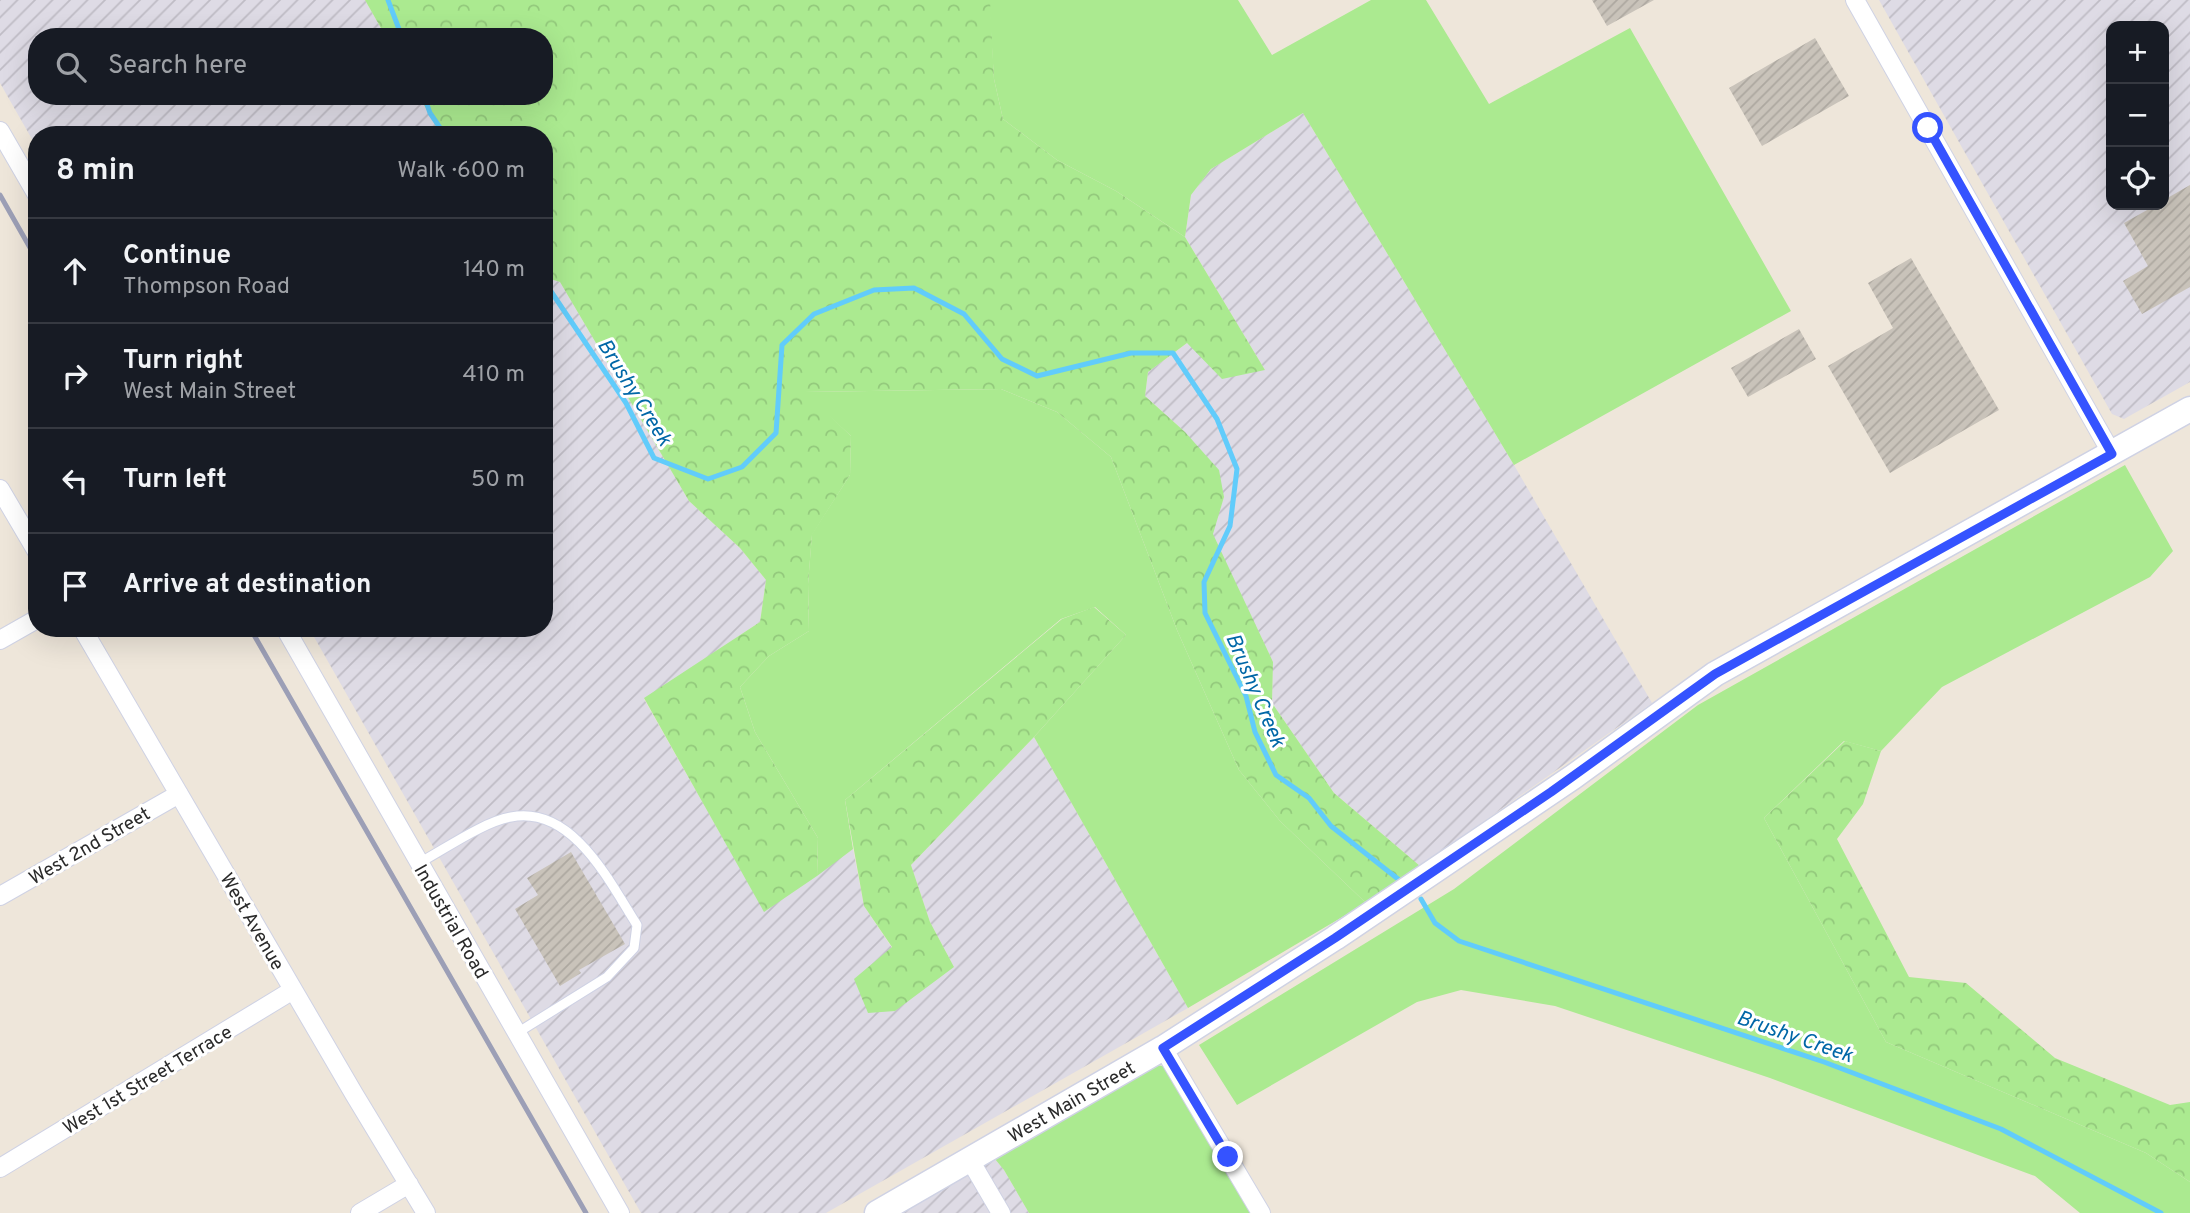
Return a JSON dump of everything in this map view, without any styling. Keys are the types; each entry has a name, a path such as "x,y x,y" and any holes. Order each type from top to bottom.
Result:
{"main road":[{"name":"West Main Street","path":"877,1213 1163,1048 1335,938 1550,793 1715,674 2190,409"}],"street":[{"path":"1855,0 2112,454"},
{"path":"0,131 28,179"},
{"path":"0,489 28,537"},
{"path":"0,640 28,624"},
{"name":"West Avenue","path":"87,637 426,1213"},
{"name":"Industrial Road","path":"290,637 620,1213"},
{"name":"West 2nd Street","path":"0,896 179,794"},
{"name":"West 1st Street Terrace","path":"0,1168 293,990"},
{"path":"1163,1048 1261,1213"},
{"path":"970,1160 1001,1213"},
{"path":"360,1213 409,1184"}],"lane":[{"path":"419,863 492,824 512,817 532,817 561,825 591,854 637,925 634,948 607,976 517,1033"}],"shaded area":[{"path":"0,0 365,0 381,28 28,28 28,105 424,105 436,126 28,126 28,132 0,83"},
{"path":"1879,0 2190,0 2190,382 2124,419 2112,414"},
{"path":"1303,113 1514,465 1652,703 1420,866 1334,793 1272,703 1273,662 1212,534 1224,497 1185,432 1145,396 1148,372 1187,343 1265,370 1185,237 1191,195 1211,169"},
{"path":"553,280 560,282 689,501 740,548 766,580 760,622 644,699 764,911 853,849 864,906 892,948 954,967 930,922 911,865 1034,737 1188,1008 826,1213 641,1213 314,637 553,637"},
{"path":"995,1159 1029,1213 900,1213"}],"green space":[{"path":"365,0 990,0 994,79 1003,119 1057,160 1116,191 1185,237 1265,370 1222,379 1187,343 1148,372 1145,396 1185,432 1219,470 1224,497 1213,534 1273,662 1272,703 1334,793 1420,866 1366,903 1280,821 1239,770 1177,630 1111,457 1057,412 1001,389 805,392 851,436 850,475 812,535 808,584 809,631 769,656 740,687 755,732 818,838 817,876 764,912 644,698 760,622 766,580 740,548 689,501 560,282 553,280 553,126 436,126 424,105 553,105 553,28 381,28"},
{"path":"989,0 1238,0 1272,55 1371,0 1426,0 1489,104 1630,28 1791,311 1514,465 1303,113 1211,169 1191,195 1185,237 1116,191 1057,160 1003,119 994,79"},
{"path":"1001,389 1057,412 1111,457 1177,630 1239,770 1280,821 1366,903 1188,1008 1034,737 1126,635 1095,607 1061,619 845,800 853,849 817,876 818,838 755,732 740,687 769,656 809,631 808,584 812,534 850,475 851,436 803,392"},
{"path":"2125,465 2173,551 2150,577 1942,687 1881,751 1844,741 1764,818 1886,1042 2146,1153 2190,1182 2190,1213 2080,1213 2035,1176 1770,1078 1555,1006 1461,990 1417,1002 1237,1105 1199,1045 1454,889 1698,705"},
{"path":"1094,607 1126,635 1034,737 911,865 930,922 954,967 895,1011 868,1013 854,979 892,947 864,906 845,800 1062,619"},
{"path":"1845,741 1881,751 1863,804 1837,839 1909,977 1966,983 2055,1058 2170,1105 2190,1102 2190,1182 2146,1153 1886,1042 1764,818"},
{"path":"1156,1065 1176,1068 1261,1213 1029,1213 995,1159"}],"building":[{"path":"1592,0 1654,0 1607,26"},
{"path":"1815,38 1849,96 1762,146 1729,88"},
{"path":"2190,185 2190,287 2142,314 2123,281 2148,266 2124,223 2147,210 2169,210 2169,197"},
{"path":"1911,258 1999,410 1890,473 1828,366 1893,328 1868,283"},
{"path":"1799,329 1816,359 1748,397 1731,368"},
{"path":"571,852 625,944 579,970 581,973 560,986 515,909 538,895 527,878"}],"waterway":[{"name":"Brushy Creek","path":"388,0 399,28"},
{"name":"Brushy Creek","path":"427,105 439,126"},
{"name":"Brushy Creek","path":"553,294 626,403 654,458 708,479 742,467 776,433 782,345 814,314 874,290 914,288 964,314 1002,359 1037,376 1131,353 1173,353 1217,419 1237,469 1230,526 1204,582 1205,613 1246,696 1255,732 1276,775 1309,798 1331,826 1398,879"},
{"name":"Brushy Creek","path":"1421,899 1435,923 1459,941 1824,1062 2001,1129 2161,1213"}],"railway":[{"path":"0,195 28,244"},
{"path":"255,637 586,1213"}],"route":[{"path":"1228,1157 1163,1048 1335,938 1551,792 1715,674 2112,454 1928,128"}]}
